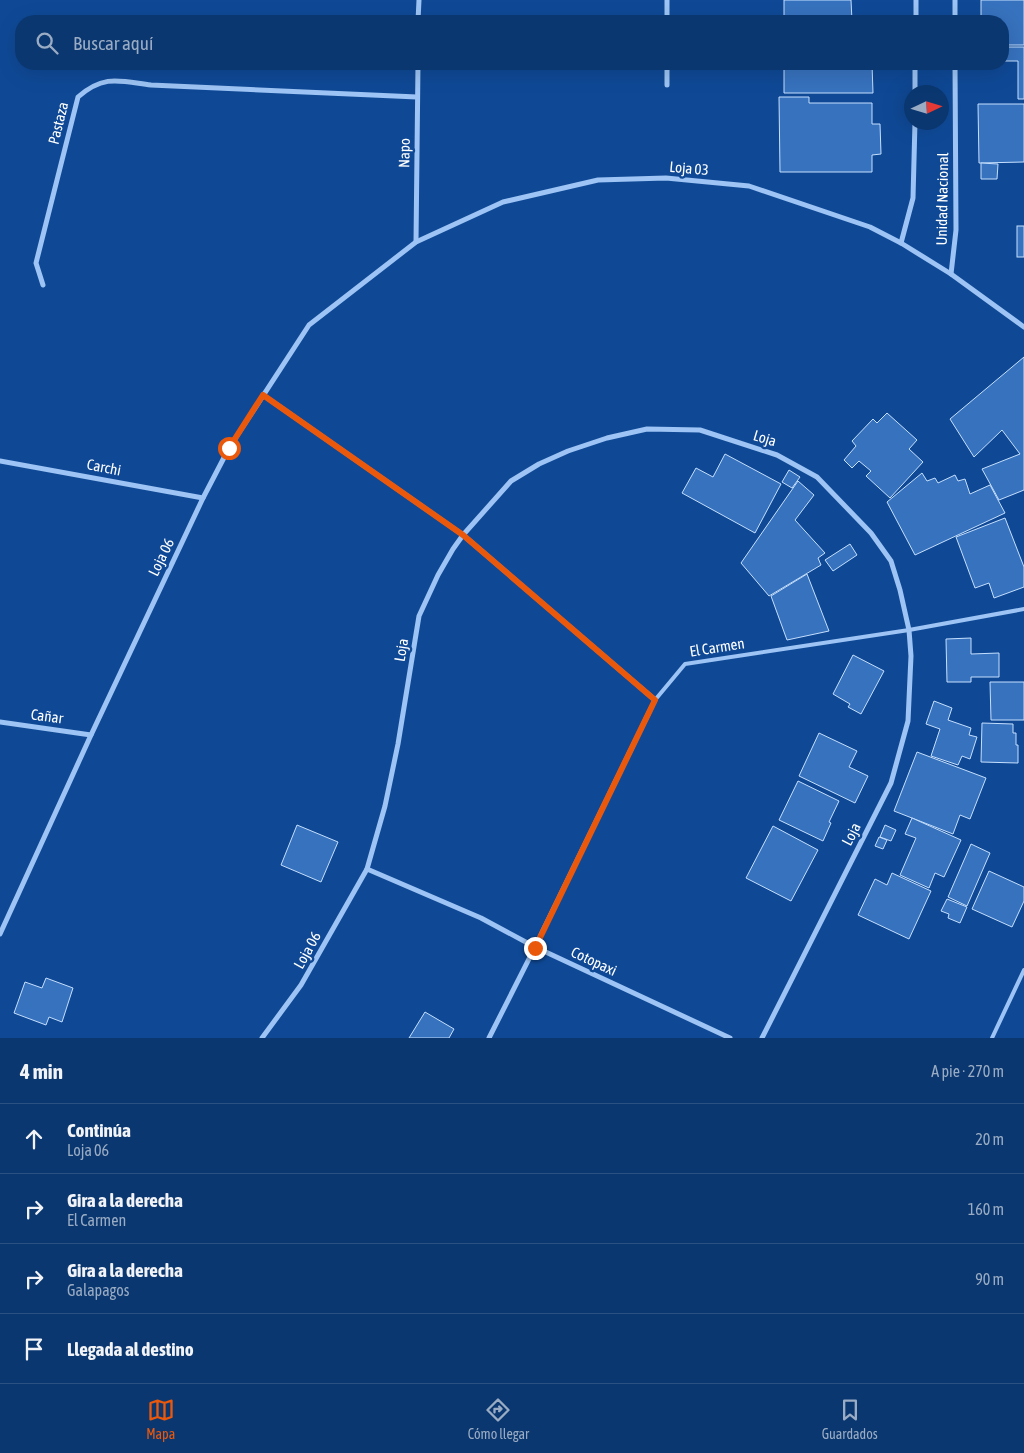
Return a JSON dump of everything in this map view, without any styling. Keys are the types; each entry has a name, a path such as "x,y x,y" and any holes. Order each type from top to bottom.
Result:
{"street":[{"path":"418,0 418,15"},
{"path":"667,0 667,15"},
{"path":"916,0 916,15"},
{"path":"955,0 955,15"},
{"name":"Napo","path":"416,242 418,70"},
{"path":"667,70 667,85"},
{"path":"915,85 916,70"},
{"name":"Unidad Nacional","path":"951,274 956,230 955,70"},
{"name":"Pastaza","path":"43,285 36,263 78,97 88,88 100,82 112,80 152,85 418,97"},
{"name":"Unidad Nacional","path":"901,243 913,198 915,130"},
{"name":"Loja 03","path":"416,242 503,202 598,180 666,178 749,186 870,227 901,243 951,274"},
{"name":"Loja 06","path":"0,934 91,734 229,448 309,325 416,242"},
{"path":"951,274 1024,327"},
{"path":"263,395 463,535 655,700 535,948 489,1038"},
{"name":"Loja","path":"367,869 385,806 398,744 419,616 438,575 453,549 511,481 538,464 568,451 606,438 647,429 700,430 777,455 817,477 871,533 891,561 910,630 910,656 908,721 891,783 762,1038"},
{"name":"Carchi","path":"0,461 204,498"},
{"name":"Cañar","path":"0,722 91,734"},
{"name":"Loja 06","path":"262,1038 301,985 367,869"},
{"name":"Cotopaxi","path":"367,869 481,918 535,948 730,1038"}],"lane":[{"name":"El Carmen","path":"655,700 686,664 910,630 1024,609"},
{"path":"992,1038 1024,970"}],"building":[{"path":"784,0 851,0 852,15 784,15"},
{"path":"981,0 1024,0 1024,45 1009,45 1009,15 981,15"},
{"path":"1009,47 1024,47 1024,99 1018,99 1018,61 1009,61"},
{"path":"784,70 872,70 873,93 784,93"},
{"path":"779,97 809,97 809,103 872,103 872,124 880,124 881,154 872,155 872,172 780,172"},
{"path":"978,104 1024,104 1024,162 979,163"},
{"path":"981,163 998,164 997,179 981,179"},
{"path":"1017,226 1024,226 1024,257 1017,257"},
{"path":"1024,357 1024,490 999,500 982,469 1020,454 1002,430 974,457 950,419"},
{"path":"887,413 917,440 909,449 923,462 890,498 866,476 871,471 859,461 852,468 844,460 856,446 852,441 873,419 877,423"},
{"path":"725,454 781,484 755,533 682,493 696,468 713,477"},
{"path":"789,470 800,477 792,488 782,482"},
{"path":"922,473 927,481 935,478 938,483 955,475 958,481 965,479 970,494 990,485 1005,513 915,555 887,502"},
{"path":"798,481 814,495 795,520 825,553 818,558 821,565 769,596 741,563"},
{"path":"1005,518 1024,567 1024,587 994,598 989,583 975,588 956,537"},
{"path":"850,544 857,555 833,571 825,560"},
{"path":"807,574 829,631 787,640 771,596"},
{"path":"971,638 971,654 999,653 999,677 971,677 971,682 947,682 946,639"},
{"path":"853,655 884,671 861,714 848,707 850,704 833,694"},
{"path":"990,682 1024,682 1024,720 991,720"},
{"path":"934,701 952,708 948,720 971,728 969,735 977,737 970,759 962,756 958,765 931,756 940,729 926,724"},
{"path":"982,723 1013,724 1013,733 1016,733 1016,745 1018,745 1018,763 981,762"},
{"path":"819,733 857,751 849,767 868,776 855,803 799,776"},
{"path":"917,752 986,778 970,819 960,815 953,834 894,811"},
{"path":"798,781 839,801 823,841 779,820"},
{"path":"912,818 961,840 944,877 935,873 929,888 900,875 916,838 905,834"},
{"path":"297,825 338,842 321,882 281,865"},
{"path":"885,825 896,830 891,841 880,837"},
{"path":"773,826 818,850 791,901 746,878"},
{"path":"879,837 887,840 883,849 875,846"},
{"path":"971,844 990,853 967,906 948,897"},
{"path":"989,871 1024,887 1024,901 1012,927 972,909"},
{"path":"892,873 931,891 909,939 858,915 875,879 887,885"},
{"path":"947,899 967,907 960,923 948,918 949,914 941,911"},
{"path":"46,978 73,988 62,1022 49,1017 46,1025 14,1013 25,982 42,988"},
{"path":"425,1012 454,1029 449,1038 409,1038"}],"route":[{"path":"229,448 263,395 463,535 655,700 535,948"}]}
